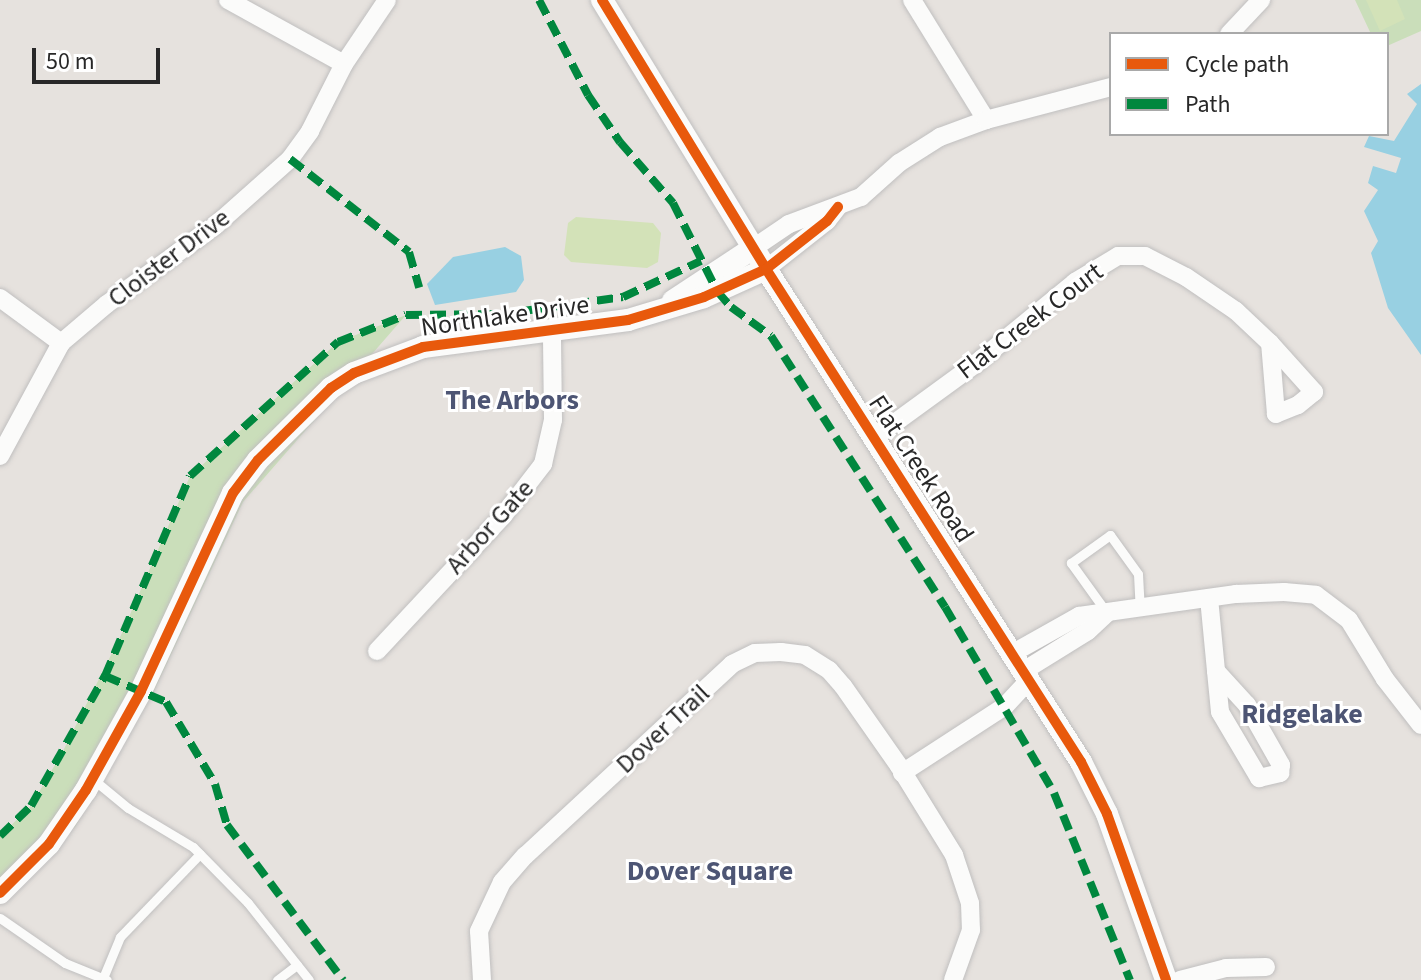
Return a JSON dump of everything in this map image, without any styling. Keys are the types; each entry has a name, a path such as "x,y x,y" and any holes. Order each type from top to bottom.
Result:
{"street":[{"path":"228,0 344,64"},
{"name":"Cloister Drive","path":"0,456 61,343 107,304 216,225 290,159 310,131 344,64 387,0"},
{"name":"Flat Creek Road","path":"602,0 766,269 1081,762 1107,814 1166,980"},
{"path":"912,0 986,120"},
{"path":"1231,32 1261,0"},
{"name":"Northlake Drive","path":"666,307 708,274 789,224 838,207 871,189 918,149 986,120 1109,88"},
{"name":"Northlake Drive","path":"0,893 49,844 92,778 141,691 233,493 258,460 312,405 354,373 423,347 552,333 628,320 704,297 766,269 827,221 838,207"},
{"name":"Flat Creek Court","path":"874,438 974,365 1075,282 1118,256 1145,256 1186,277 1236,311 1270,343"},
{"path":"0,298 61,343"},
{"name":"Arbor Gate","path":"377,651 503,516 533,482 543,464 553,420 552,333"},
{"path":"902,773 1005,706 1023,667 1079,616 1209,598 1284,592 1316,595 1349,620 1385,679 1421,725"},
{"path":"1209,598 1216,671 1220,712 1259,778 1280,773 1281,765 1247,705 1216,671"},
{"name":"Dover Trail","path":"482,980 479,931 502,882 525,856 732,664 755,653 805,655 829,670 902,773 954,855 970,903 971,930 953,980"},
{"path":"1180,980 1226,968 1266,967"}],"lane":[{"path":"1107,613 1071,563 1110,535 1138,574 1140,607"},
{"path":"92,778 128,808 200,854 248,903 309,980"},
{"path":"0,918 65,963 105,979 120,937 200,854"},
{"path":"277,980 297,965"}],"green space":[{"path":"1355,0 1421,0 1421,31 1389,45 1389,32 1370,32"},
{"path":"1366,0 1397,0 1405,19 1380,31"},
{"path":"576,217 653,223 661,233 658,262 647,268 571,262 564,255 568,223"},
{"path":"406,315 243,502 152,695 75,827 0,893 0,836 31,806 63,751 122,633 190,476 338,342"}],"water":[{"path":"1421,84 1421,355 1388,308 1371,253 1378,241 1364,211 1378,190 1368,183 1373,166 1396,173 1401,158 1364,147 1369,136 1394,141 1417,104 1407,94"},
{"path":"505,247 521,256 524,280 516,292 435,305 427,284 453,257"}],"marked path":[{"path":"539,0 588,95 620,142 673,203 717,291 731,307 771,336 945,607 1054,793 1130,980"},
{"path":"290,159 409,252 419,288"},
{"path":"0,836 31,806 105,676 190,476 338,342 406,315 502,314 623,297 701,261"},
{"path":"105,676 166,702 215,784 227,825 343,980"}],"cycle path":[{"path":"602,0 766,269 1081,762 1107,814 1166,980"},
{"path":"0,893 49,844 86,790 141,691 233,493 258,460 331,388 354,373 423,347 628,320 704,297 766,269 827,221 838,207"}],"district":[{"name":"The Arbors","path":"512,400"},
{"name":"Ridgelake","path":"1302,714"},
{"name":"Dover Square","path":"710,871"}]}
